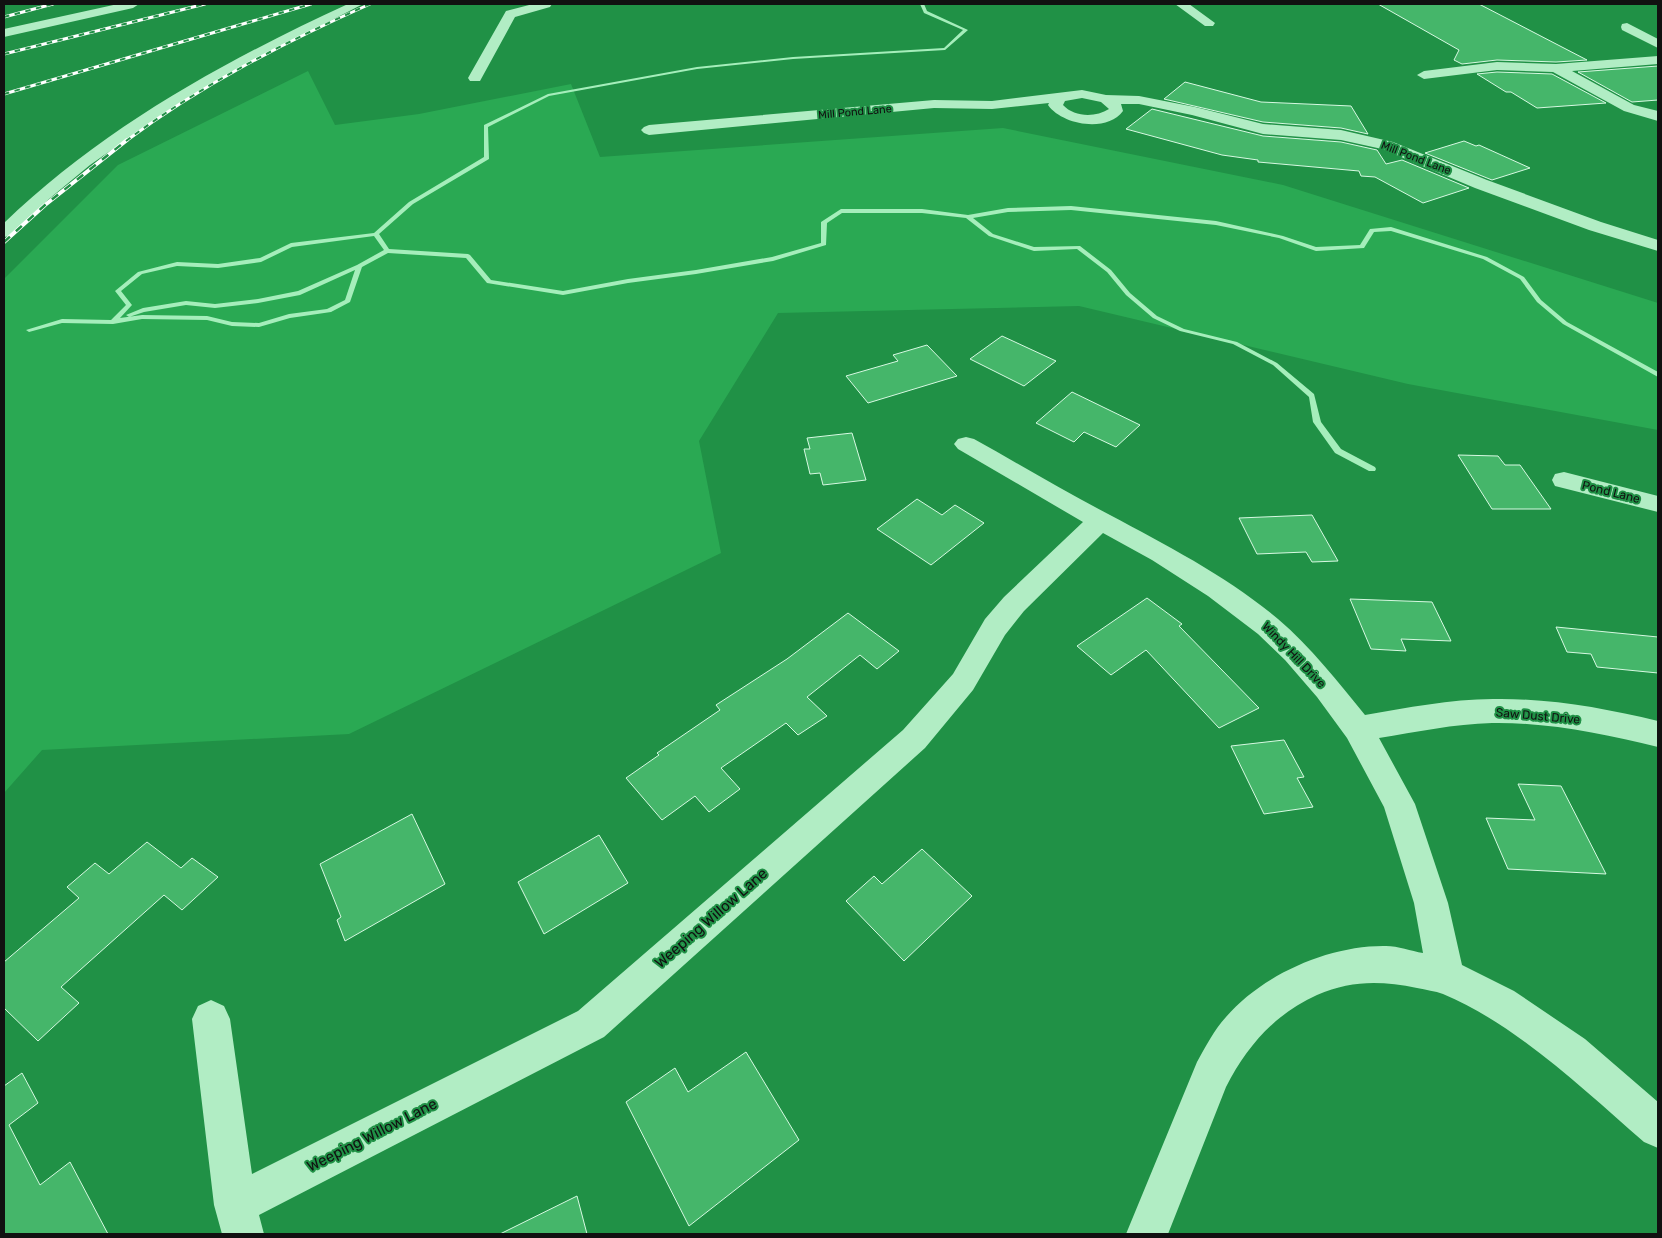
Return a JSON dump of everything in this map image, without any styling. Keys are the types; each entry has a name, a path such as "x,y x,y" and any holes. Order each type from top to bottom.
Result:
{"street":[{"path":"4,33 133,4"},
{"path":"4,232 49,190 115,140 164,107 218,74 286,38 357,4"},
{"path":"475,78 510,14 546,4"},
{"path":"1181,4 1209,23"},
{"path":"1627,27 1658,44"},
{"path":"1424,75 1497,66 1556,68 1658,60"},
{"path":"1556,68 1629,108 1658,116"},
{"name":"Mill Pond Lane","path":"649,130 934,104 992,105 1031,98 1060,98 1082,94 1106,99 1139,100 1195,111 1230,122 1264,129 1341,135 1386,145 1595,226 1658,246"},
{"path":"1060,98 1055,105 1062,113 1089,119 1107,117 1116,111 1112,103 1106,99"},
{"name":"Windy Hill Drive","path":"966,444 1100,521 1161,553 1217,589 1268,626 1327,689 1358,729 1400,804 1431,903 1446,976"},
{"name":"Pond Lane","path":"1564,480 1658,504"},
{"name":"Weeping Willow Lane","path":"239,1220 590,1024 914,739 963,682 995,627 1014,604 1100,521"},
{"name":"Saw Dust Drive","path":"1358,729 1466,713 1493,711 1570,718 1630,727 1658,734"},
{"path":"1147,1234 1211,1076 1224,1051 1239,1030 1259,1010 1298,985 1332,970 1360,965 1388,964 1446,976 1501,1004 1538,1028 1571,1053 1658,1128"},
{"path":"212,1019 239,1220"}],"green space":[{"path":"308,71 335,125 419,114 571,84 600,157 1003,128 1283,185 1658,303 1658,430 1408,384 1079,306 778,313 699,441 721,553 349,734 42,750 4,793 4,279 118,165"}],"building":[{"path":"1378,4 1479,4 1587,60 1556,62 1497,60 1462,64 1454,60 1459,50"},
{"path":"1658,66 1658,100 1632,102 1578,72"},
{"path":"1497,72 1552,74 1606,103 1537,108 1477,74"},
{"path":"1185,82 1261,102 1351,106 1368,134 1341,128 1263,122 1164,99"},
{"path":"1152,109 1263,136 1341,142 1377,150 1386,164 1402,160 1469,188 1423,203 1375,177 1361,176 1359,171 1258,162 1258,160 1222,155 1126,129"},
{"path":"1464,141 1476,146 1479,145 1530,168 1492,180 1425,153"},
{"path":"1002,336 1056,361 1024,386 970,359"},
{"path":"927,345 957,376 868,403 846,376 898,361 893,355"},
{"path":"1072,392 1140,425 1116,447 1084,432 1074,442 1036,423"},
{"path":"852,433 866,480 823,485 820,473 810,474 804,449 810,449 807,438"},
{"path":"1458,455 1498,456 1505,465 1520,465 1551,509 1492,509"},
{"path":"917,499 942,515 955,505 984,523 931,565 877,529"},
{"path":"1312,515 1338,561 1312,562 1306,552 1257,554 1239,518"},
{"path":"1147,598 1182,624 1179,626 1259,708 1219,728 1146,650 1111,675 1077,646"},
{"path":"1350,599 1432,602 1451,641 1401,639 1406,651 1371,649"},
{"path":"848,613 899,651 877,669 860,655 807,697 827,716 798,735 786,723 721,768 740,789 709,812 695,796 662,820 626,778 659,755 657,753 720,710 716,705 787,659"},
{"path":"1556,627 1658,637 1658,673 1597,667 1591,654 1567,652"},
{"path":"1284,740 1304,777 1297,778 1313,807 1264,814 1231,746"},
{"path":"1518,784 1561,786 1606,874 1508,869 1486,818 1535,820"},
{"path":"412,814 445,884 345,941 337,920 341,917 320,864"},
{"path":"599,835 628,883 544,934 518,882"},
{"path":"147,842 181,868 192,858 218,877 182,910 164,895 61,987 79,1003 38,1041 4,1008 4,962 79,898 67,887 95,863 109,874"},
{"path":"922,849 972,896 904,961 846,901 874,876 882,884"},
{"path":"746,1052 799,1140 689,1226 626,1102 675,1068 688,1092"},
{"path":"22,1073 38,1103 9,1125 40,1185 70,1162 108,1234 4,1234 4,1086"},
{"path":"577,1196 587,1234 500,1234"}],"waterway":[{"path":"376,234 411,203 487,158 486,126 548,95 697,68 793,58 945,49 966,30 925,12 922,4"},
{"path":"968,217 1008,210 1071,208 1216,223 1281,237 1316,249 1362,247 1372,230 1391,229 1485,258 1522,278 1539,301 1565,323 1658,375"},
{"path":"387,251 468,256 489,282 563,293 773,259 824,244 824,222 841,211 922,211 968,217"},
{"path":"968,217 991,235 1034,249 1078,247 1109,271 1128,294 1155,317 1182,330 1235,343 1275,364 1312,396 1317,422 1338,451 1372,469"},
{"path":"29,330 62,321 113,322 129,305 118,291 140,273 177,264 218,266 261,260 291,245 376,234"},
{"path":"376,234 387,251"},
{"path":"359,266 387,251"},
{"path":"114,321 142,317 207,318 232,324 259,325 289,316 329,311 348,301 359,266"},
{"path":"129,315 143,310 186,303 215,306 258,301 300,293 359,266"}],"railway":[{"path":"4,17 53,4"},
{"path":"4,54 205,4"},
{"path":"4,94 311,4"},
{"path":"126,141 184,101 244,66 275,49 370,4"},
{"path":"4,242 45,205 127,140"}]}
